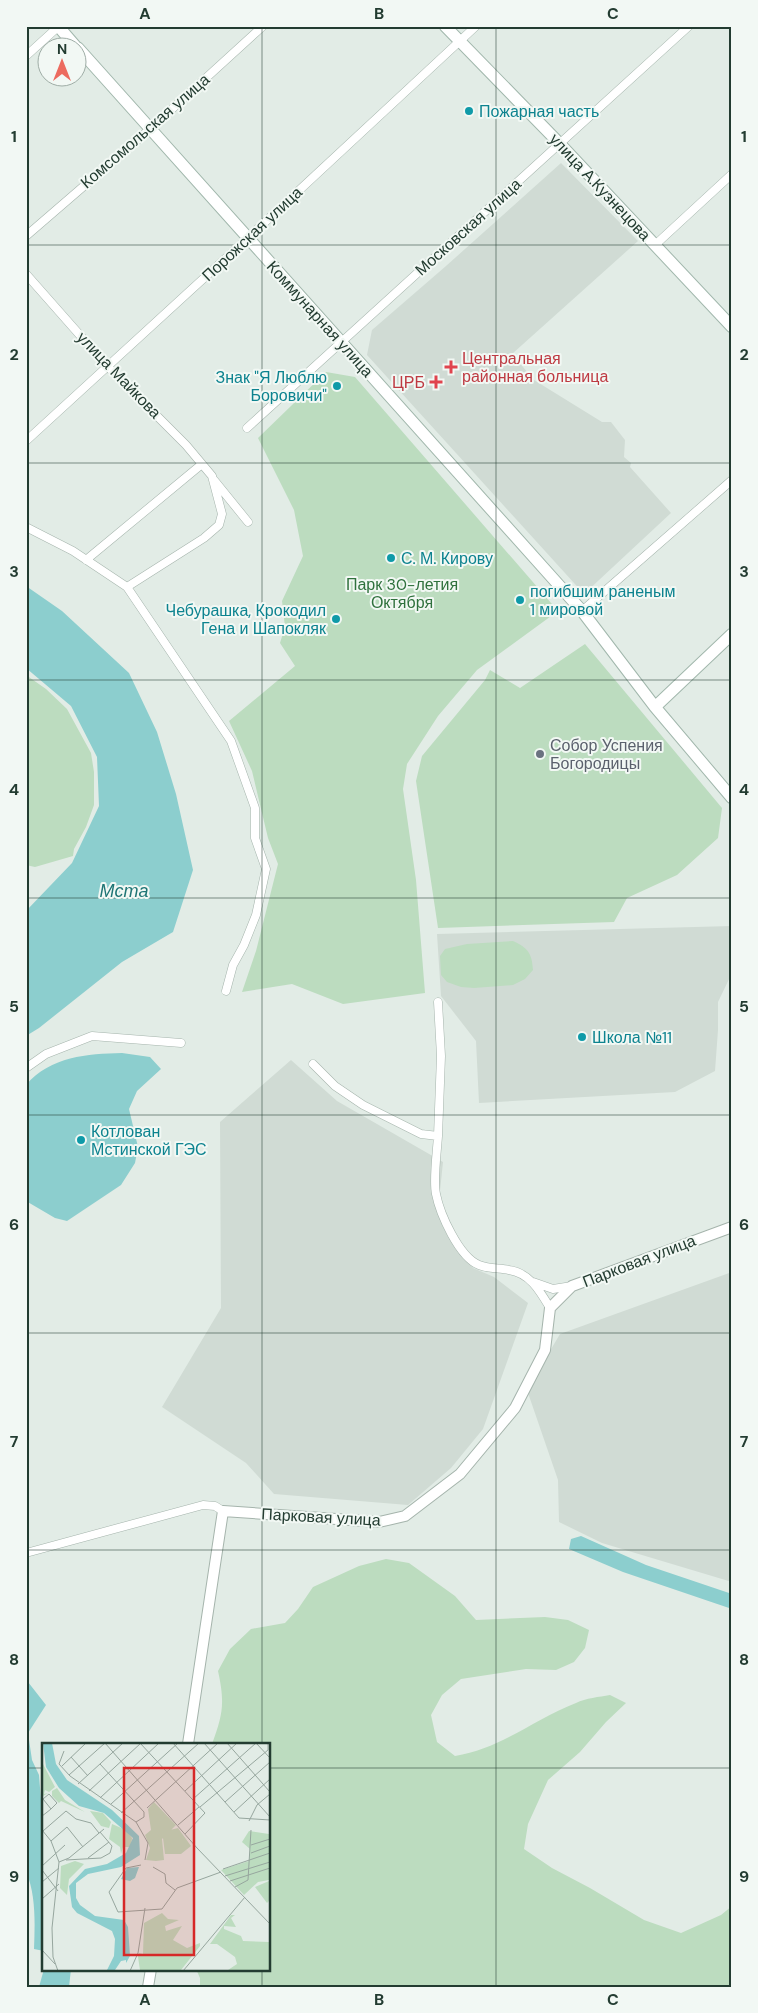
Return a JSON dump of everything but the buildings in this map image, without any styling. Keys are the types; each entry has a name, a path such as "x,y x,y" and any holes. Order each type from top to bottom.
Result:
{"main road":[{"name":"Коммунарная улица","path":"59,26 69,38"},
{"name":"улица А.Кузнецова","path":"445,26 560,144 732,327"},
{"name":"Коммунарная улица","path":"88,60 582,612 655,707"},
{"path":"732,634 655,707 732,798"}],"street":[{"path":"26,56 59,26"},
{"name":"Комсомольская улица","path":"26,236 150,129 263,26"},
{"name":"Порожская улица","path":"26,441 476,26"},
{"name":"Московская улица","path":"248,428 689,26"},
{"path":"655,245 732,174"},
{"name":"улица Майкова","path":"26,274 108,367 186,444 248,522"},
{"path":"86,560 202,464"},
{"name":"улица Майкова","path":"127,587 204,538 219,525 222,514 212,476"},
{"path":"582,612 732,480"},
{"path":"26,527 73,551 127,587 230,741 255,808 255,838 266,869 256,915 244,945 233,965 226,991"},
{"path":"438,1002 441,1056 435,1193 445,1222 468,1258 477,1264 523,1274 537,1287 550,1308"},
{"path":"26,1068 46,1054 92,1036 181,1043"},
{"path":"313,1064 335,1086 363,1105 421,1134 438,1136"},
{"name":"Парковая улица","path":"223,1511 379,1522 405,1516 460,1474 515,1408 546,1350 550,1308 572,1286 732,1227"},
{"path":"530,1281 553,1289 572,1286"},
{"path":"26,1553 203,1505 215,1506 223,1511 188,1743"},
{"path":"148,1987 151,1970"}],"shaded area":[{"name":"Центральная районная больница","path":"561,163 638,241 512,354 534,380 602,422 611,422 625,440 624,457 631,463 630,467 671,513 584,594 367,355 372,330"},
{"path":"732,926 732,973 718,1002 715,1071 675,1092 479,1103 476,1041 441,996 437,934"},
{"path":"291,1060 337,1101 443,1162 438,1210 473,1268 494,1277 528,1303 483,1429 451,1468 408,1505 274,1494 246,1463 162,1407 221,1308 220,1122"},
{"path":"732,1272 732,1582 602,1543 559,1522 558,1480 527,1390 560,1334"}],"green space":[{"name":"Парк 30-летия Октября","path":"326,372 355,377 558,611 477,670 438,716 407,764 403,789 416,880 425,993 343,1004 292,984 242,992 256,951 278,864 268,838 252,771 229,721 295,666 280,643 285,627 282,601 303,556 294,510 258,438"},
{"path":"585,644 722,808 718,838 677,875 627,898 614,922 438,928 416,781 422,756 485,680 490,670 520,688"},
{"path":"26,675 46,689 67,709 91,753 94,772 94,805 86,827 74,849 73,856 35,867 26,865"},
{"path":"513,941 528,952 532,959 533,970 525,979 513,985 461,987 447,982 441,975 440,956 445,949 467,944"},
{"path":"386,1559 409,1563 455,1596 476,1620 545,1617 568,1620 589,1630 585,1648 574,1662 556,1670 526,1669 461,1679 442,1695 431,1715 437,1742 455,1756 487,1747 584,1700 610,1695 626,1703 606,1722 580,1752 548,1780 528,1824 524,1849 552,1868 644,1920 681,1933 721,1915 732,1906 732,1987 200,1987 200,1978 196,1970 270,1970 270,1743 212,1743 222,1708 222,1692 218,1671 230,1649 251,1629 285,1623 298,1609 313,1587 359,1566"}],"water":[{"name":"Мста","path":"26,586 62,611 129,673 157,732 176,794 193,870 173,932 122,962 39,1028 26,1036 26,911 72,863 99,806 97,757 71,706 26,668"},
{"name":"Котлован Мстинской ГЭС","path":"122,1053 150,1057 161,1069 137,1091 129,1109 138,1147 135,1163 121,1185 67,1221 55,1218 26,1201 26,1085 47,1068 70,1058"},
{"path":"581,1536 646,1565 732,1594 732,1609 623,1572 569,1549 571,1539"},
{"path":"26,1676 28,1682 46,1705 28,1733 32,1760 39,1775 42,1813 42,1951 34,1949 35,1919 33,1899 26,1871"},
{"path":"44,1970 71,1970 69,1987 39,1987"}],"place":[{"name":"Пожарная часть","path":"469,111"},
{"name":"Центральная районная больница","path":"451,367"},
{"name":"ЦРБ","path":"436,382"},
{"name":"Знак \"Я Люблю Боровичи\"","path":"337,386"},
{"name":"С. М. Кирову","path":"391,558"},
{"name":"погибшим раненым 1 мировой","path":"520,600"},
{"name":"Чебурашка, Крокодил Гена и Шапокляк","path":"336,619"},
{"name":"Собор Успения Богородицы","path":"540,754"},
{"name":"Школа №11","path":"582,1037"},
{"name":"Котлован Мстинской ГЭС","path":"81,1140"}]}
